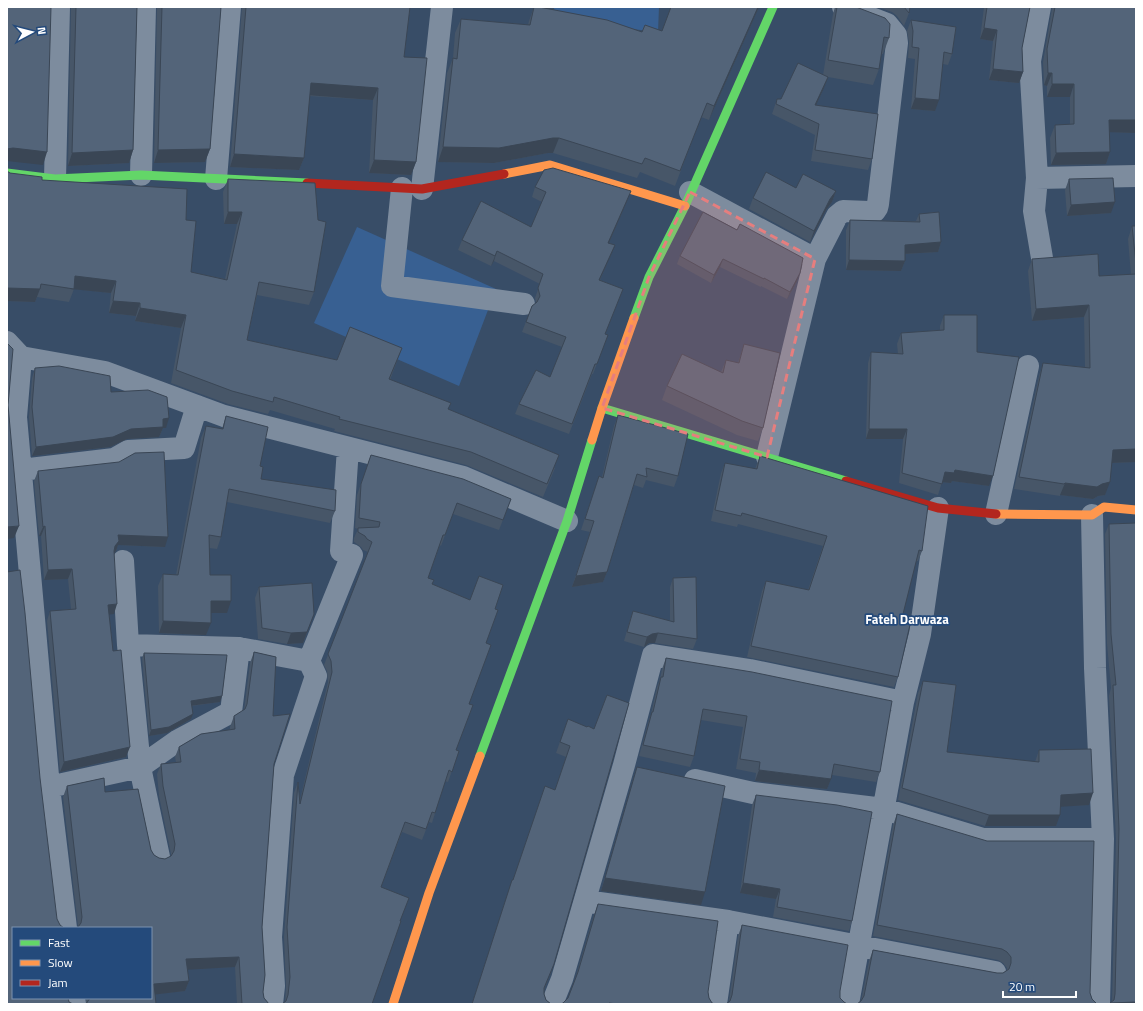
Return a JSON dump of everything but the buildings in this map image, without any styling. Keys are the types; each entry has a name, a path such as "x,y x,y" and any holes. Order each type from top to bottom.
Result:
{"street":[{"path":"55,179 59,7"},
{"path":"141,175 145,7"},
{"path":"216,179 230,7"},
{"path":"442,7 412,188 392,286 524,304"},
{"path":"393,1004 429,893 567,521 602,408 649,277 687,199 773,7"},
{"path":"767,457 815,259 837,216 842,212 869,212 874,211 877,208 897,43 896,35 887,24 844,7"},
{"path":"1040,7 1030,61 1037,178 1034,211 1042,258"},
{"path":"7,173 55,179 141,175 412,188 550,165 687,199 815,259"},
{"path":"1037,178 1136,176"},
{"path":"66,927 49,787 16,417 14,349 105,372 224,416 463,477 567,521"},
{"path":"996,514 1028,366"},
{"path":"21,470 114,459 128,451 184,448 197,406"},
{"path":"602,408 938,508 996,514 1092,514 1104,507 1136,510"},
{"path":"272,1004 274,986 271,937 283,775 316,676 309,661 352,555 341,551 348,448"},
{"path":"848,1004 903,702 920,634 938,508"},
{"path":"1092,514 1095,668 1103,839 1099,1004"},
{"path":"123,561 128,645 140,767 159,857"},
{"path":"128,645 239,648 309,661"},
{"path":"49,787 140,767 177,741 231,712 239,648"},
{"path":"552,1004 562,979 585,901 632,766 653,655 750,670 903,702"},
{"path":"678,776 753,793 884,809 983,839 1103,839"},
{"path":"585,901 728,921 995,972"},
{"path":"716,1004 728,921"}],"highlighted area":[{"path":"690,192 815,259 767,457 602,408 649,277"}],"shaded area":[{"path":"554,7 659,7 658,32 555,20"},
{"path":"357,227 496,289 459,386 314,323"}],"traffic: fast":[{"path":"634,318 649,277 685,206 773,7"},
{"path":"7,173 55,179 141,175 307,183"},
{"path":"602,408 846,481"},
{"path":"480,756 567,521 592,440"}],"traffic: slow":[{"path":"504,174 550,165 685,206"},
{"path":"592,440 634,318"},
{"path":"996,514 1092,515 1104,507 1136,510"},
{"path":"393,1004 429,893 480,756"}],"traffic: jam":[{"path":"307,183 422,189 504,174"},
{"path":"846,481 938,508 996,514"}],"district":[{"name":"Fateh Darwaza","path":"907,619"}]}
